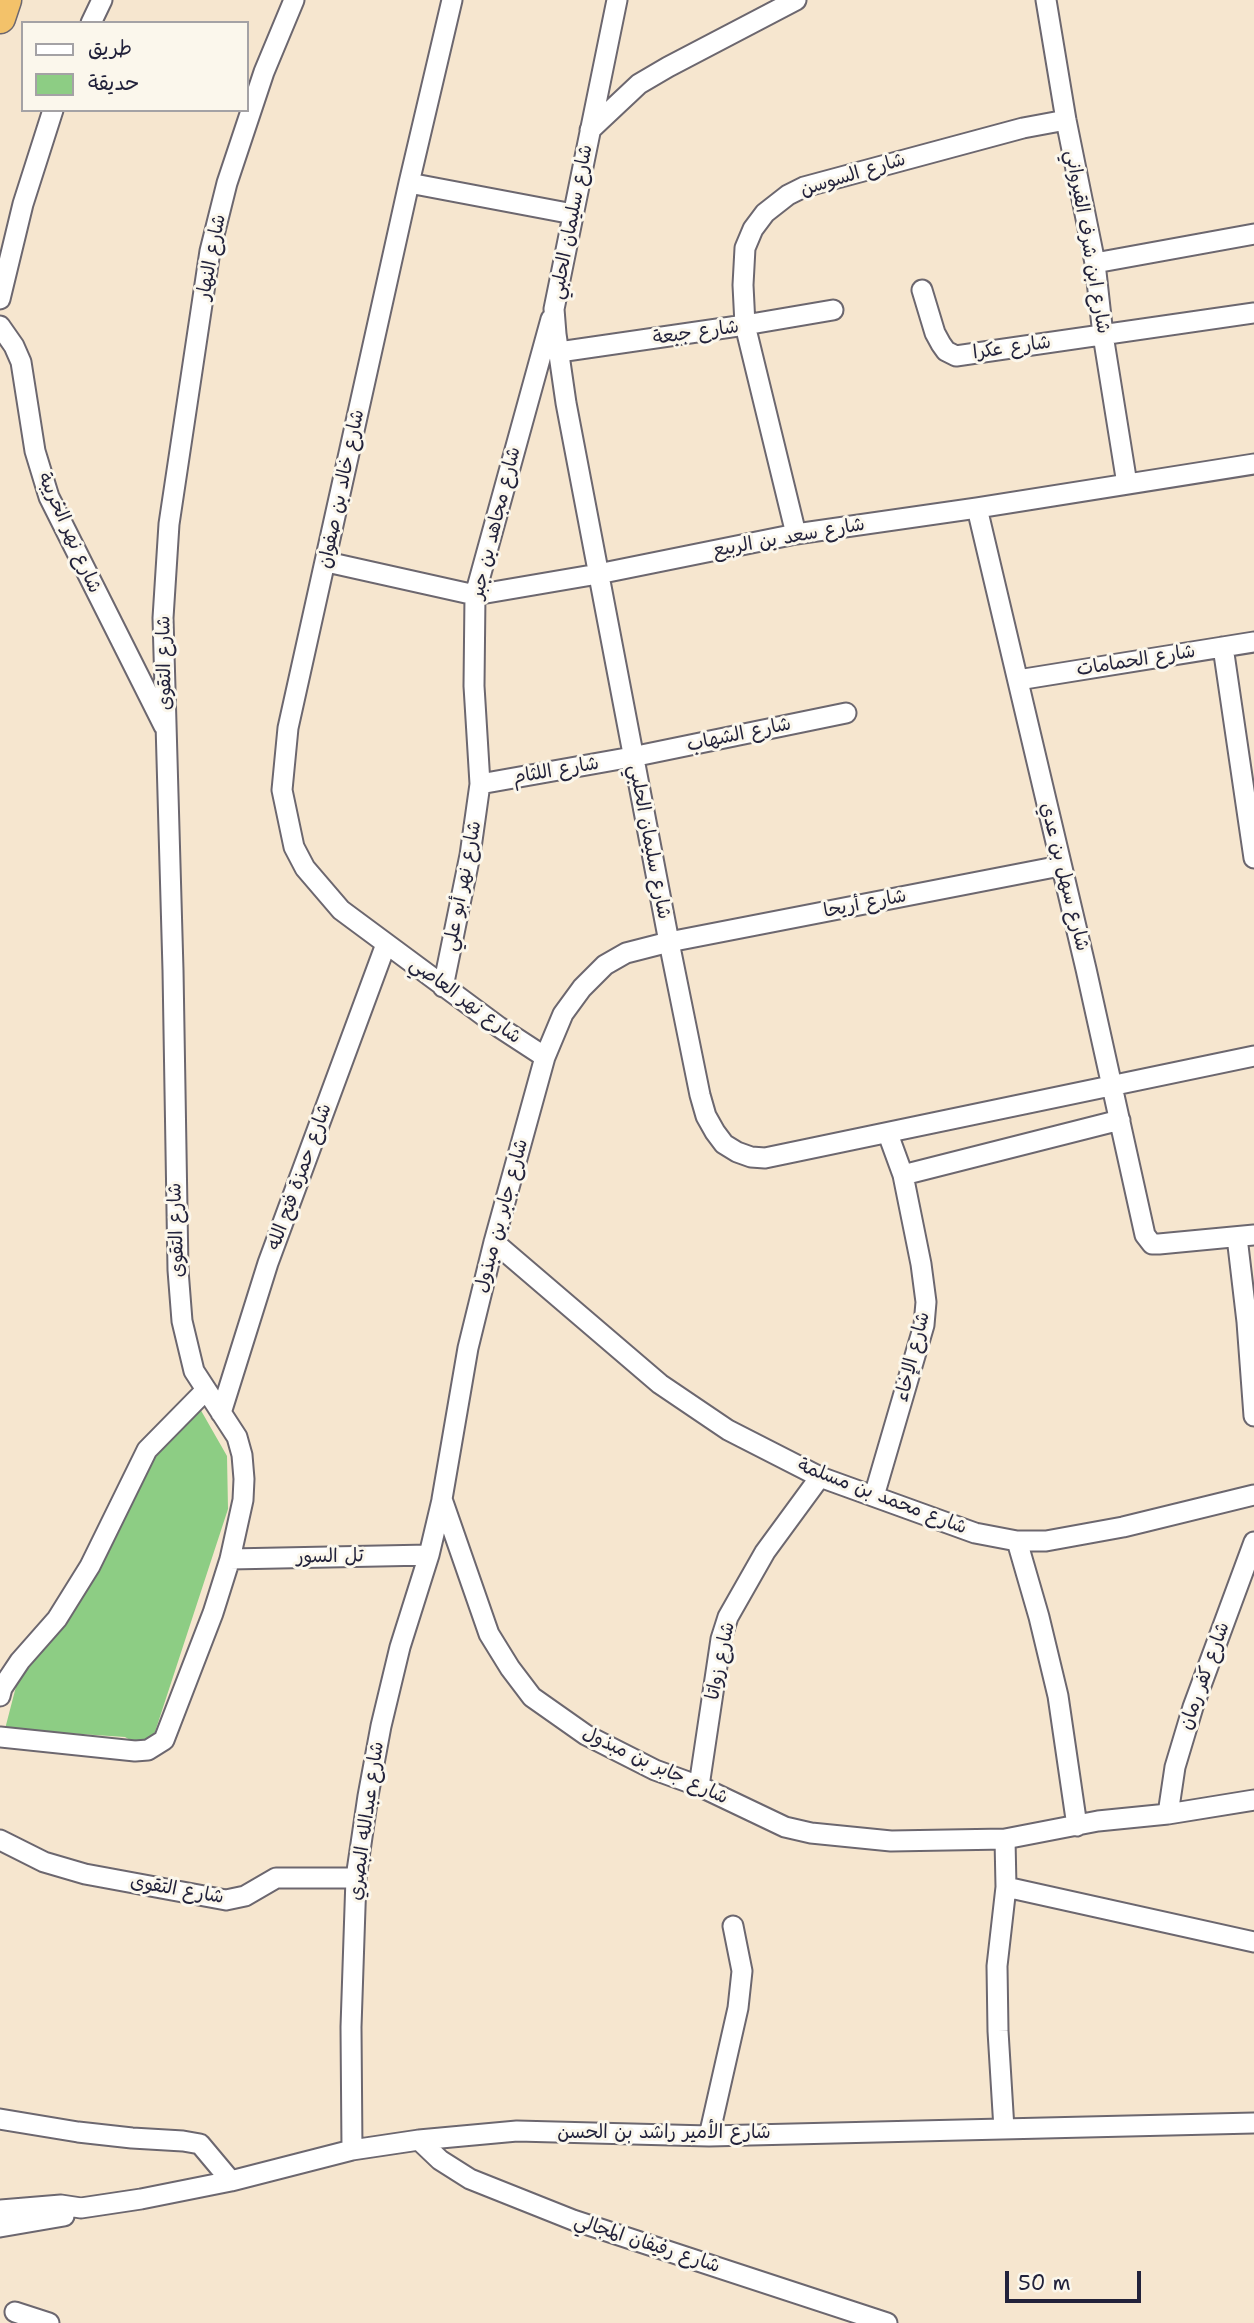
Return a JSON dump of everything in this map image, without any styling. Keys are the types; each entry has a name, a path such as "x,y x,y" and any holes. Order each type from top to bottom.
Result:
{"highway":[{"path":"0,18 6,0"}],"street":[{"path":"92,21 102,0"},
{"name":"شارع النهار","path":"169,524 214,238 227,183 260,85 294,0"},
{"name":"شارع خالد بن صفوان","path":"386,944 341,910 305,868 294,847 284,801 282,769 288,728 452,0"},
{"name":"شارع سليمان الحلبي","path":"617,0 554,309 566,402 632,757 706,1116 724,1144 737,1152 765,1158 1254,1056"},
{"path":"590,130 639,84 668,66 796,0"},
{"name":"شارع ابن شرف القيرواني","path":"1046,0 1066,120 1095,263 1103,335 1127,484"},
{"path":"0,299 23,204 52,112"},
{"name":"شارع السوسن","path":"796,534 746,326 743,285 746,248 752,229 765,213 788,195 804,187 1023,128 1066,120"},
{"path":"409,183 573,214"},
{"path":"1095,263 1254,234"},
{"name":"شارع عكرا","path":"922,290 940,344 956,356 1254,313"},
{"name":"شارع مجاهد بن جبر","path":"480,784 474,686 475,595 554,309"},
{"name":"شارع جبعة","path":"559,352 746,326 832,310"},
{"name":"شارع نهر الخريبة","path":"0,326 15,346 21,362 35,451 49,497 167,731"},
{"name":"شارع سعد بن الربيع","path":"327,562 475,595 598,574 796,534 1254,464"},
{"name":"شارع سهل بن عدي","path":"977,508 1086,969 1145,1235 1152,1244 1246,1236"},
{"name":"شارع التقوى","path":"0,1737 135,1751 148,1750 164,1740 214,1613 243,1500 242,1455 236,1437 205,1391 194,1371 187,1348 178,1270 163,618 169,524"},
{"name":"شارع الحمامات","path":"1018,680 1254,642"},
{"path":"1223,647 1254,858"},
{"name":"شارع الشهاب","path":"632,757 846,713"},
{"name":"شارع اللثام","path":"480,784 632,757"},
{"name":"شارع نهر أبو علي","path":"443,987 470,855 480,784"},
{"name":"شارع أريحا","path":"669,942 1060,866"},
{"name":"شارع جابر بن مبذول","path":"669,942 626,953 605,965 582,988 563,1014 545,1057 468,1348 442,1500 489,1634 510,1668 532,1697 586,1735 655,1770 699,1786 785,1827 811,1833 891,1841 1005,1839 1254,1800"},
{"name":"شارع نهر العاصي","path":"386,944 545,1057"},
{"name":"شارع حمزة فتح الله","path":"221,1413 268,1263 386,944"},
{"path":"904,1175 1120,1120"},
{"name":"شارع الإخاء","path":"874,1496 924,1325 926,1301 904,1175 888,1134"},
{"path":"1246,1236 1247,1322 1254,1416"},
{"name":"شارع محمد بن مسلمة","path":"494,1242 660,1384 728,1430 820,1477 975,1533 1017,1541 1046,1541 1123,1527 1254,1495"},
{"path":"0,1696 2,1688 20,1661 57,1619 90,1566 147,1450 205,1391"},
{"name":"شارع زواتا","path":"699,1786 721,1639 728,1618 765,1552 820,1477"},
{"name":"شارع عبدالله البصري","path":"352,2150 351,2027 356,1878 381,1726 400,1647 429,1555 442,1500"},
{"path":"1017,1541 1058,1696 1077,1826"},
{"name":"شارع كفر رمان","path":"1168,1814 1175,1767 1193,1707 1254,1542"},
{"name":"تل السور","path":"230,1559 429,1555"},
{"path":"1004,2129 997,1966 1006,1887 1005,1839"},
{"name":"شارع التقوى","path":"0,1840 44,1862 85,1874 226,1900 245,1896 275,1878 356,1878"},
{"path":"1006,1887 1254,1942"},
{"path":"709,2136 738,2008 742,1971 733,1926"},
{"path":"0,2119 78,2132 183,2140 200,2144 231,2181"},
{"name":"شارع الأمير راشد بن الحسن","path":"0,2210 61,2206 81,2208 141,2199 231,2181 352,2150 419,2140 517,2131 709,2136 1254,2123"},
{"name":"شارع رفيفان المجالي","path":"419,2140 440,2160 470,2179 573,2220 887,2323"},
{"name":"شارع الأمير راشد بن الحسن","path":"0,2227 63,2217 81,2208"},
{"path":"15,2312 49,2323"}],"green space":[{"path":"199,1407 227,1456 228,1509 153,1738 139,1745 125,1737 5,1729 20,1671 91,1555 132,1463"}]}
